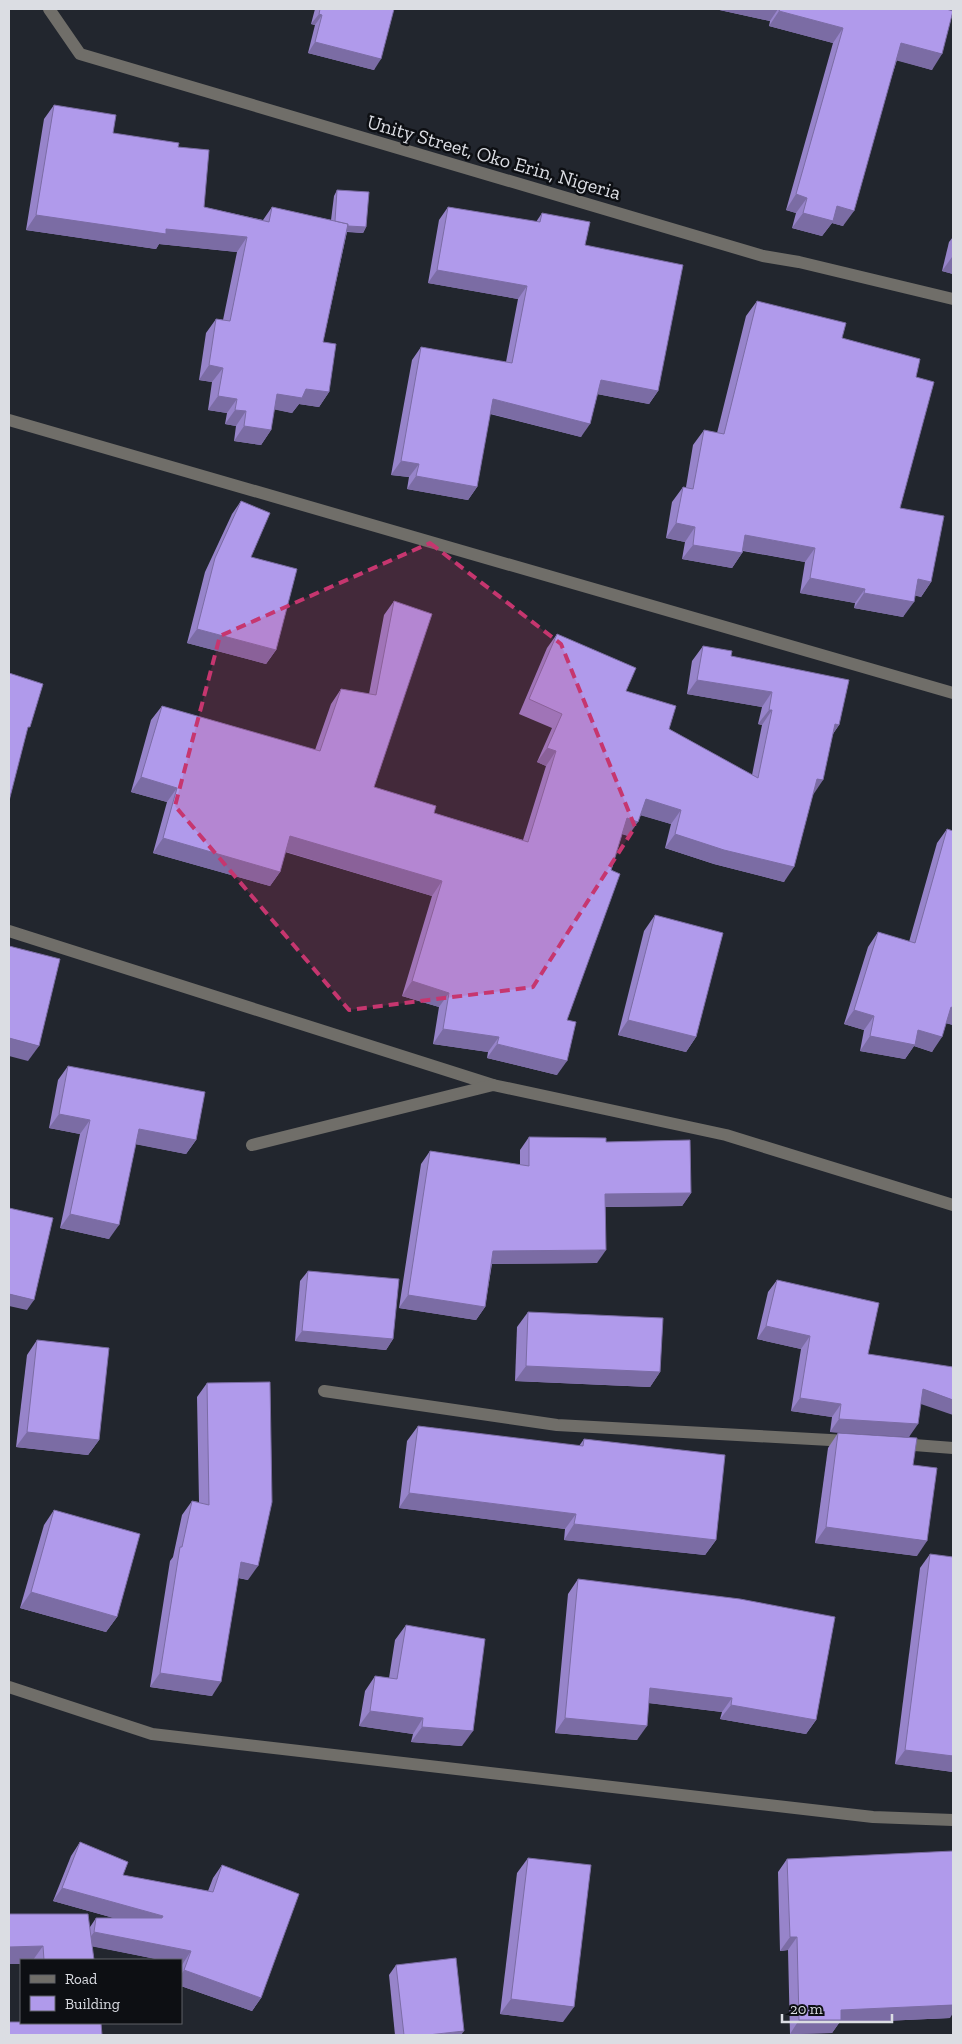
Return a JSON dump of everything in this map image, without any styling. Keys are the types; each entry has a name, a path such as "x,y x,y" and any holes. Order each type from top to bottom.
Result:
{"street":[{"name":"Unity Street, Oko Erin, Nigeria","path":"49,9 80,54 763,256 799,262 953,299"},
{"path":"9,420 953,693"},
{"path":"9,931 493,1085 726,1135 953,1205"},
{"path":"252,1145 493,1085"},
{"path":"324,1390 556,1425 865,1442"},
{"path":"885,1443 953,1448"},
{"path":"9,1687 152,1734 873,1817 953,1820"}],"highlighted area":[{"path":"430,543 561,644 635,827 533,987 349,1010 175,806 220,636"}],"building":[{"path":"320,9 394,9 381,59 315,42 322,15 319,14"},
{"path":"780,9 946,9 953,11 942,54 901,43 854,211 837,206 833,221 803,213 807,198 796,194 843,28 779,11"},
{"path":"54,105 116,115 113,133 179,143 178,147 209,150 204,207 269,222 272,207 348,224 323,342 336,344 329,392 306,389 302,398 277,394 271,430 244,426 246,411 235,410 237,399 218,396 223,368 209,365 216,319 230,321 247,237 166,229 166,234 36,215"},
{"path":"337,190 369,192 366,227 348,226 348,224 335,221"},
{"path":"448,207 540,222 542,213 590,222 585,245 683,265 658,391 601,380 590,424 493,399 477,487 416,476 419,464 401,461 421,347 512,363 527,286 437,270"},
{"path":"757,301 846,323 842,338 920,359 916,377 934,382 900,508 944,516 931,582 918,579 914,602 864,593 865,589 810,578 815,548 745,535 742,553 693,545 695,527 676,523 683,487 693,489 704,430 724,434"},
{"path":"241,501 270,513 251,557 297,569 276,650 197,629 215,558"},
{"path":"394,601 432,614 374,787 436,806 434,813 528,842 556,751 547,748 562,714 529,699 557,634 636,668 626,691 676,706 669,729 758,778 772,710 769,710 772,692 697,680 703,646 732,651 731,656 849,680 839,725 835,724 823,780 817,779 794,867 724,850 675,834 681,810 646,799 638,822 627,818 611,870 620,874 567,1020 576,1022 567,1061 497,1044 499,1037 443,1029 449,993 412,981 442,881 290,836 280,872 163,838 177,788 141,777 162,706 320,751 341,689 376,695"},
{"path":"9,673 43,684 30,727 28,727 9,801"},
{"path":"947,829 953,831 953,1008 951,1007 942,1037 918,1030 915,1045 870,1036 874,1016 854,1010 878,932 915,943"},
{"path":"655,915 723,933 696,1037 628,1020"},
{"path":"9,946 60,959 39,1046 9,1038"},
{"path":"68,1066 205,1092 196,1140 139,1129 119,1225 70,1214 90,1120 59,1114"},
{"path":"529,1137 606,1138 606,1142 690,1140 691,1193 605,1194 606,1250 493,1251 485,1307 408,1295 430,1151 529,1166"},
{"path":"9,1208 53,1218 34,1300 9,1294"},
{"path":"308,1271 399,1279 393,1339 302,1331"},
{"path":"777,1280 879,1303 868,1354 953,1367 953,1400 923,1389 918,1424 839,1419 841,1404 800,1398 810,1336 766,1326"},
{"path":"528,1312 663,1318 660,1372 526,1366"},
{"path":"37,1340 109,1348 99,1440 27,1432"},
{"path":"270,1382 272,1502 258,1566 241,1562 221,1682 160,1673 180,1547 182,1547 192,1501 209,1505 207,1383"},
{"path":"418,1426 583,1446 584,1439 725,1455 716,1540 574,1524 576,1514 409,1493"},
{"path":"838,1433 917,1438 913,1465 937,1468 927,1541 826,1527"},
{"path":"54,1510 140,1534 117,1617 31,1592"},
{"path":"930,1554 953,1557 953,1756 905,1750"},
{"path":"578,1579 740,1599 835,1617 816,1720 731,1705 732,1698 650,1688 647,1726 565,1718"},
{"path":"406,1625 485,1639 473,1731 422,1727 423,1718 370,1711 375,1676 397,1679"},
{"path":"80,1842 128,1862 123,1875 213,1892 222,1865 299,1894 261,1998 184,1970 191,1951 94,1932 96,1918 162,1918 163,1916 62,1888"},
{"path":"953,1851 953,2005 841,2010 841,2020 799,2020 797,1937 790,1937 787,1859"},
{"path":"528,1858 591,1865 574,2007 511,1999"},
{"path":"9,1914 88,1914 94,1959 44,1959 43,1946 9,1947"},
{"path":"456,1958 464,2031 428,2035 404,2035 396,1965"},
{"path":"9,2022 20,2022 20,2024 101,2024 102,2035 9,2035"}]}
